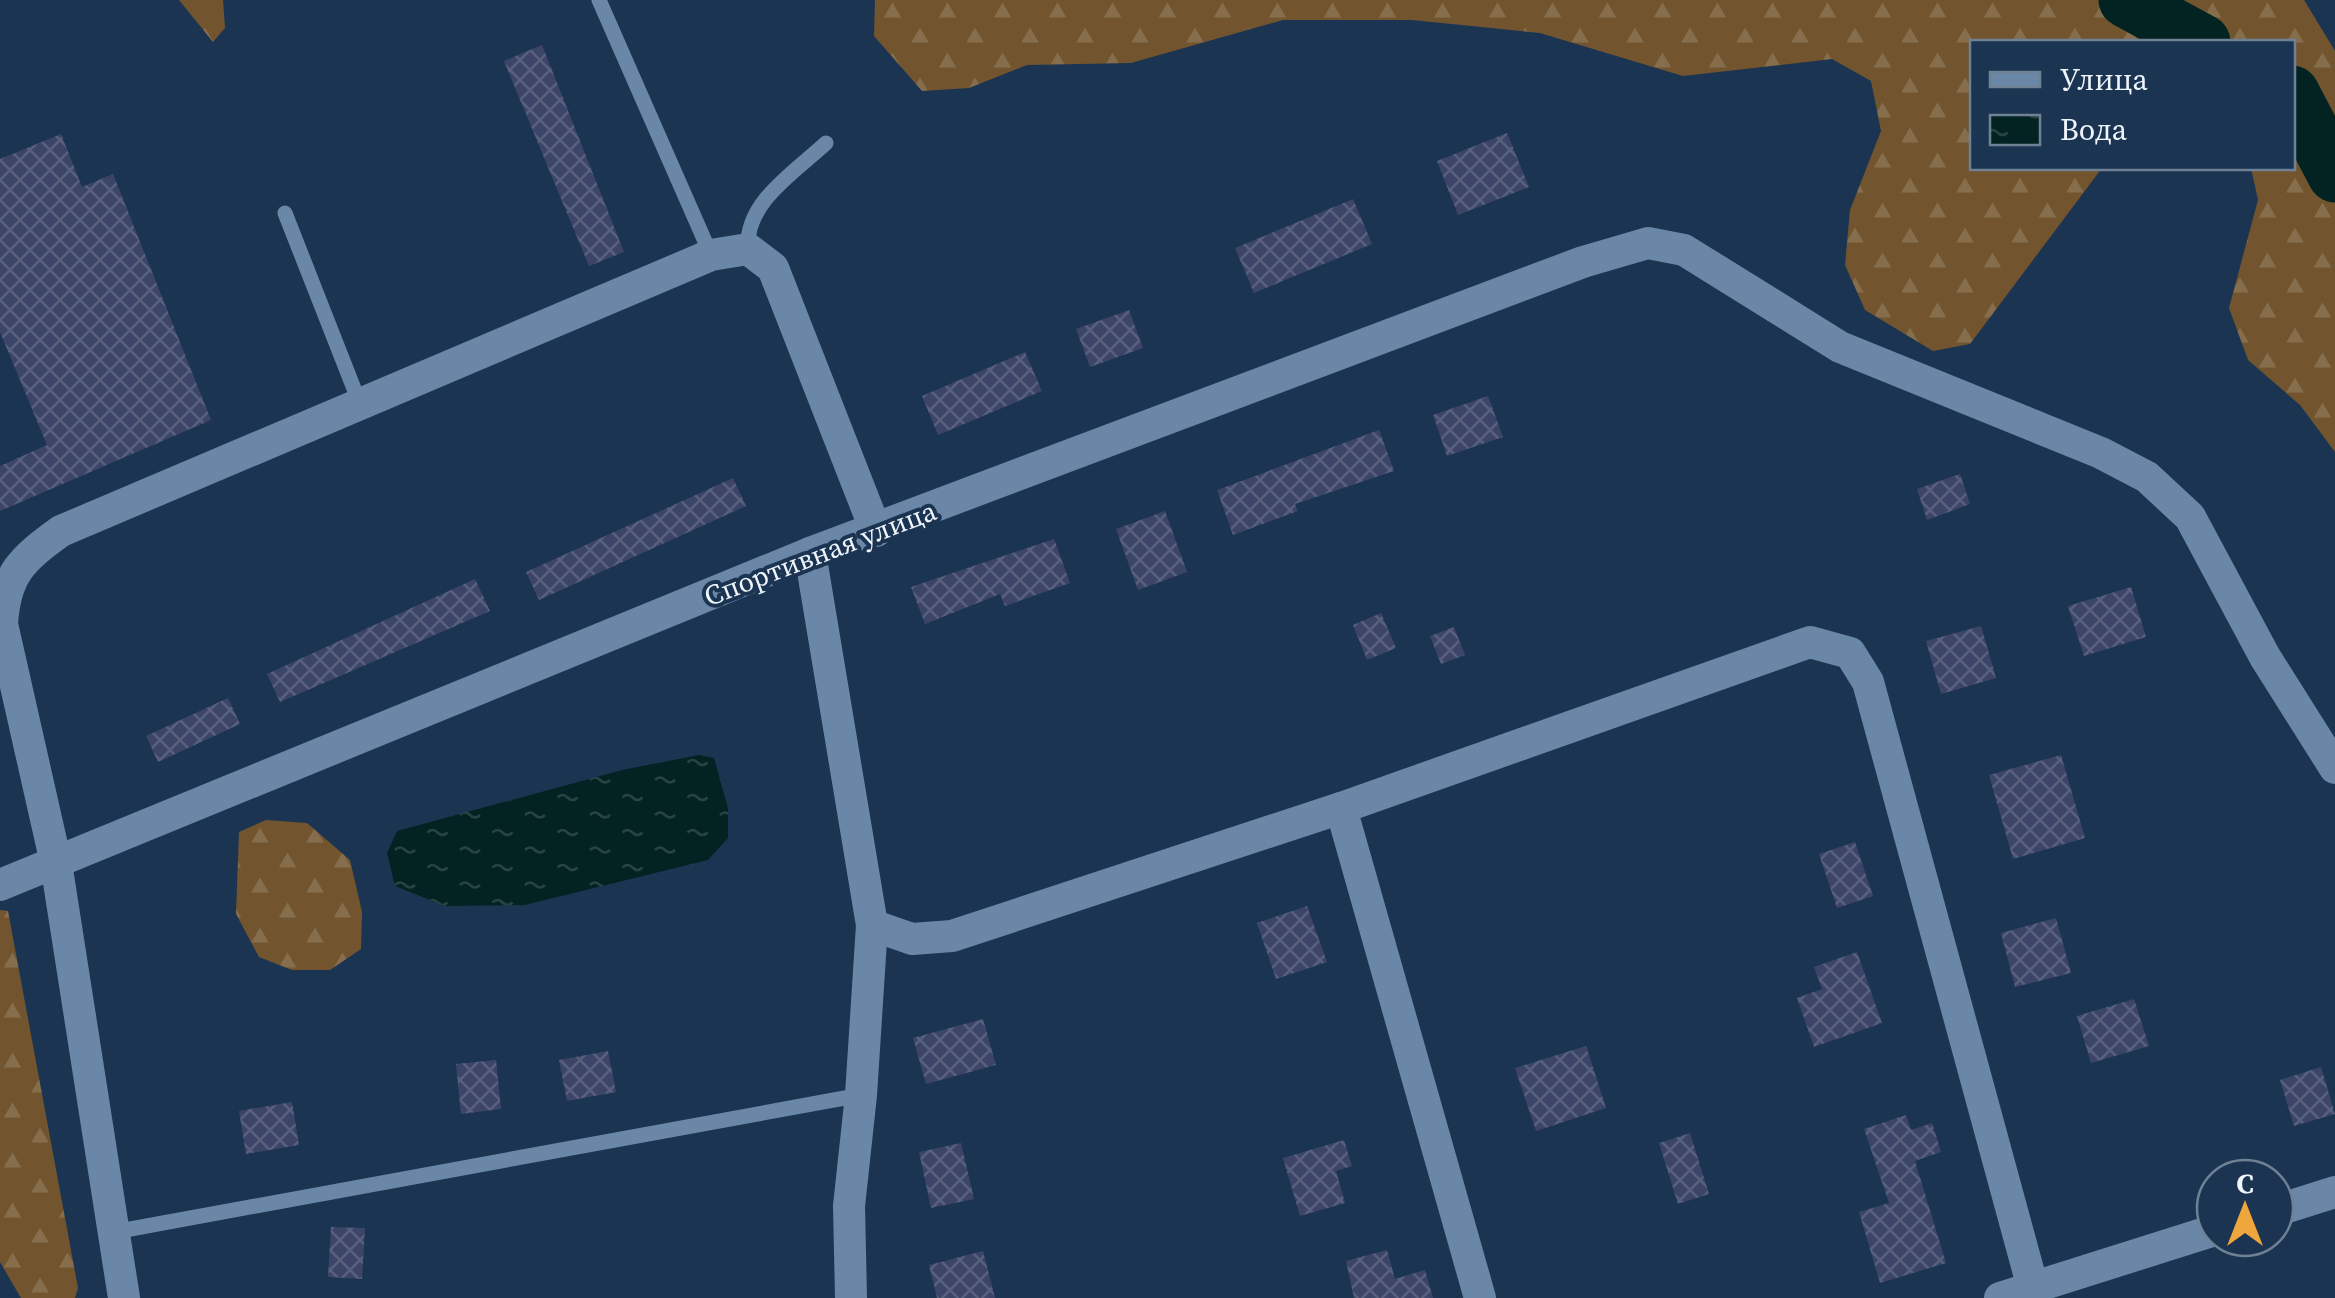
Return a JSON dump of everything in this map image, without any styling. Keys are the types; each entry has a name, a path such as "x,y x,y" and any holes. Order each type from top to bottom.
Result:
{"street":[{"name":"Спортивная улица","path":"0,885 810,554 1583,262 1648,243 1684,250 1840,347 2101,453 2147,477 2190,516 2265,658 2335,768"},
{"path":"124,1298 56,863 1,622 4,589 28,554 62,531 711,255 748,249 773,268 876,531"},
{"path":"810,554 872,925 862,1095 848,1206 851,1298"},
{"path":"872,925 912,939 952,936 1342,808 1810,642 1850,653 1868,682 2033,1288"},
{"path":"1342,808 1480,1298"},
{"path":"2295,1205 2335,1192"},
{"path":"2000,1298 2195,1236"}],"lane":[{"path":"599,0 711,255"},
{"path":"748,249 747,229 754,211 826,143"},
{"path":"285,213 360,404"},
{"path":"114,1232 862,1095"}],"green space":[{"path":"179,0 223,0 225,28 213,42"},
{"path":"875,0 2304,0 2335,51 2335,452 2300,405 2248,360 2229,308 2258,200 2251,170 2295,170 2295,40 1970,40 1970,170 2100,170 1970,344 1933,351 1865,310 1845,265 1850,210 1881,131 1871,81 1832,59 1683,76 1540,33 1412,20 1283,20 1131,63 1027,65 969,88 922,91 874,36"},
{"path":"266,820 307,823 350,860 362,912 361,949 330,970 292,970 259,957 236,914 239,832"},
{"path":"0,910 8,911 78,1288 75,1298 21,1298 0,1262"}],"water":[{"path":"699,755 714,758 728,808 728,838 708,860 525,905 445,906 395,886 387,853 397,831 622,770"}],"building":[{"path":"542,45 624,252 589,266 504,61"},
{"path":"1507,133 1529,187 1458,215 1437,161"},
{"path":"61,134 82,187 113,174 211,420 0,511 0,466 47,445 0,332 0,159"},
{"path":"1353,199 1372,244 1254,293 1235,248"},
{"path":"1129,310 1143,348 1090,367 1076,329"},
{"path":"1025,352 1042,391 938,435 922,396"},
{"path":"1488,396 1503,437 1447,456 1433,415"},
{"path":"1379,430 1394,471 1295,504 1298,511 1233,535 1217,490"},
{"path":"1960,474 1970,504 1927,520 1917,489"},
{"path":"733,478 746,506 539,600 526,572"},
{"path":"1165,511 1187,572 1138,590 1116,529"},
{"path":"1054,539 1070,583 1005,606 1000,594 925,624 911,587"},
{"path":"475,579 490,611 280,702 267,674"},
{"path":"2131,587 2146,637 2084,656 2068,606"},
{"path":"1381,613 1396,648 1367,660 1353,625"},
{"path":"1981,626 1996,678 1941,694 1926,641"},
{"path":"1454,627 1465,655 1441,664 1430,636"},
{"path":"228,698 240,724 158,762 146,736"},
{"path":"2061,755 2085,838 2013,859 1989,775"},
{"path":"1855,842 1873,896 1837,908 1819,854"},
{"path":"1307,906 1327,962 1276,979 1257,923"},
{"path":"2056,918 2071,973 2015,987 2001,933"},
{"path":"1857,952 1882,1023 1814,1047 1797,998 1822,989 1814,967"},
{"path":"2134,999 2149,1046 2091,1063 2077,1016"},
{"path":"983,1019 996,1065 926,1084 913,1038"},
{"path":"1586,1046 1606,1108 1536,1131 1515,1068"},
{"path":"608,1051 616,1092 567,1101 559,1060"},
{"path":"496,1060 501,1109 461,1114 456,1064"},
{"path":"2321,1067 2335,1114 2294,1126 2280,1080"},
{"path":"292,1102 299,1145 246,1154 239,1111"},
{"path":"1906,1115 1911,1130 1932,1123 1941,1152 1915,1161 1946,1263 1880,1283 1859,1212 1889,1203 1864,1129"},
{"path":"1690,1133 1709,1194 1678,1204 1659,1143"},
{"path":"1344,1140 1352,1166 1336,1171 1345,1203 1300,1216 1283,1158"},
{"path":"961,1143 974,1199 931,1208 919,1152"},
{"path":"331,1227 365,1228 362,1279 328,1277"},
{"path":"1387,1250 1395,1279 1425,1270 1433,1298 1354,1298 1346,1261"},
{"path":"983,1251 995,1298 937,1298 929,1265"}],"waterway":[{"path":"2126,0 2199,40"},
{"path":"2295,99 2335,175"}]}
